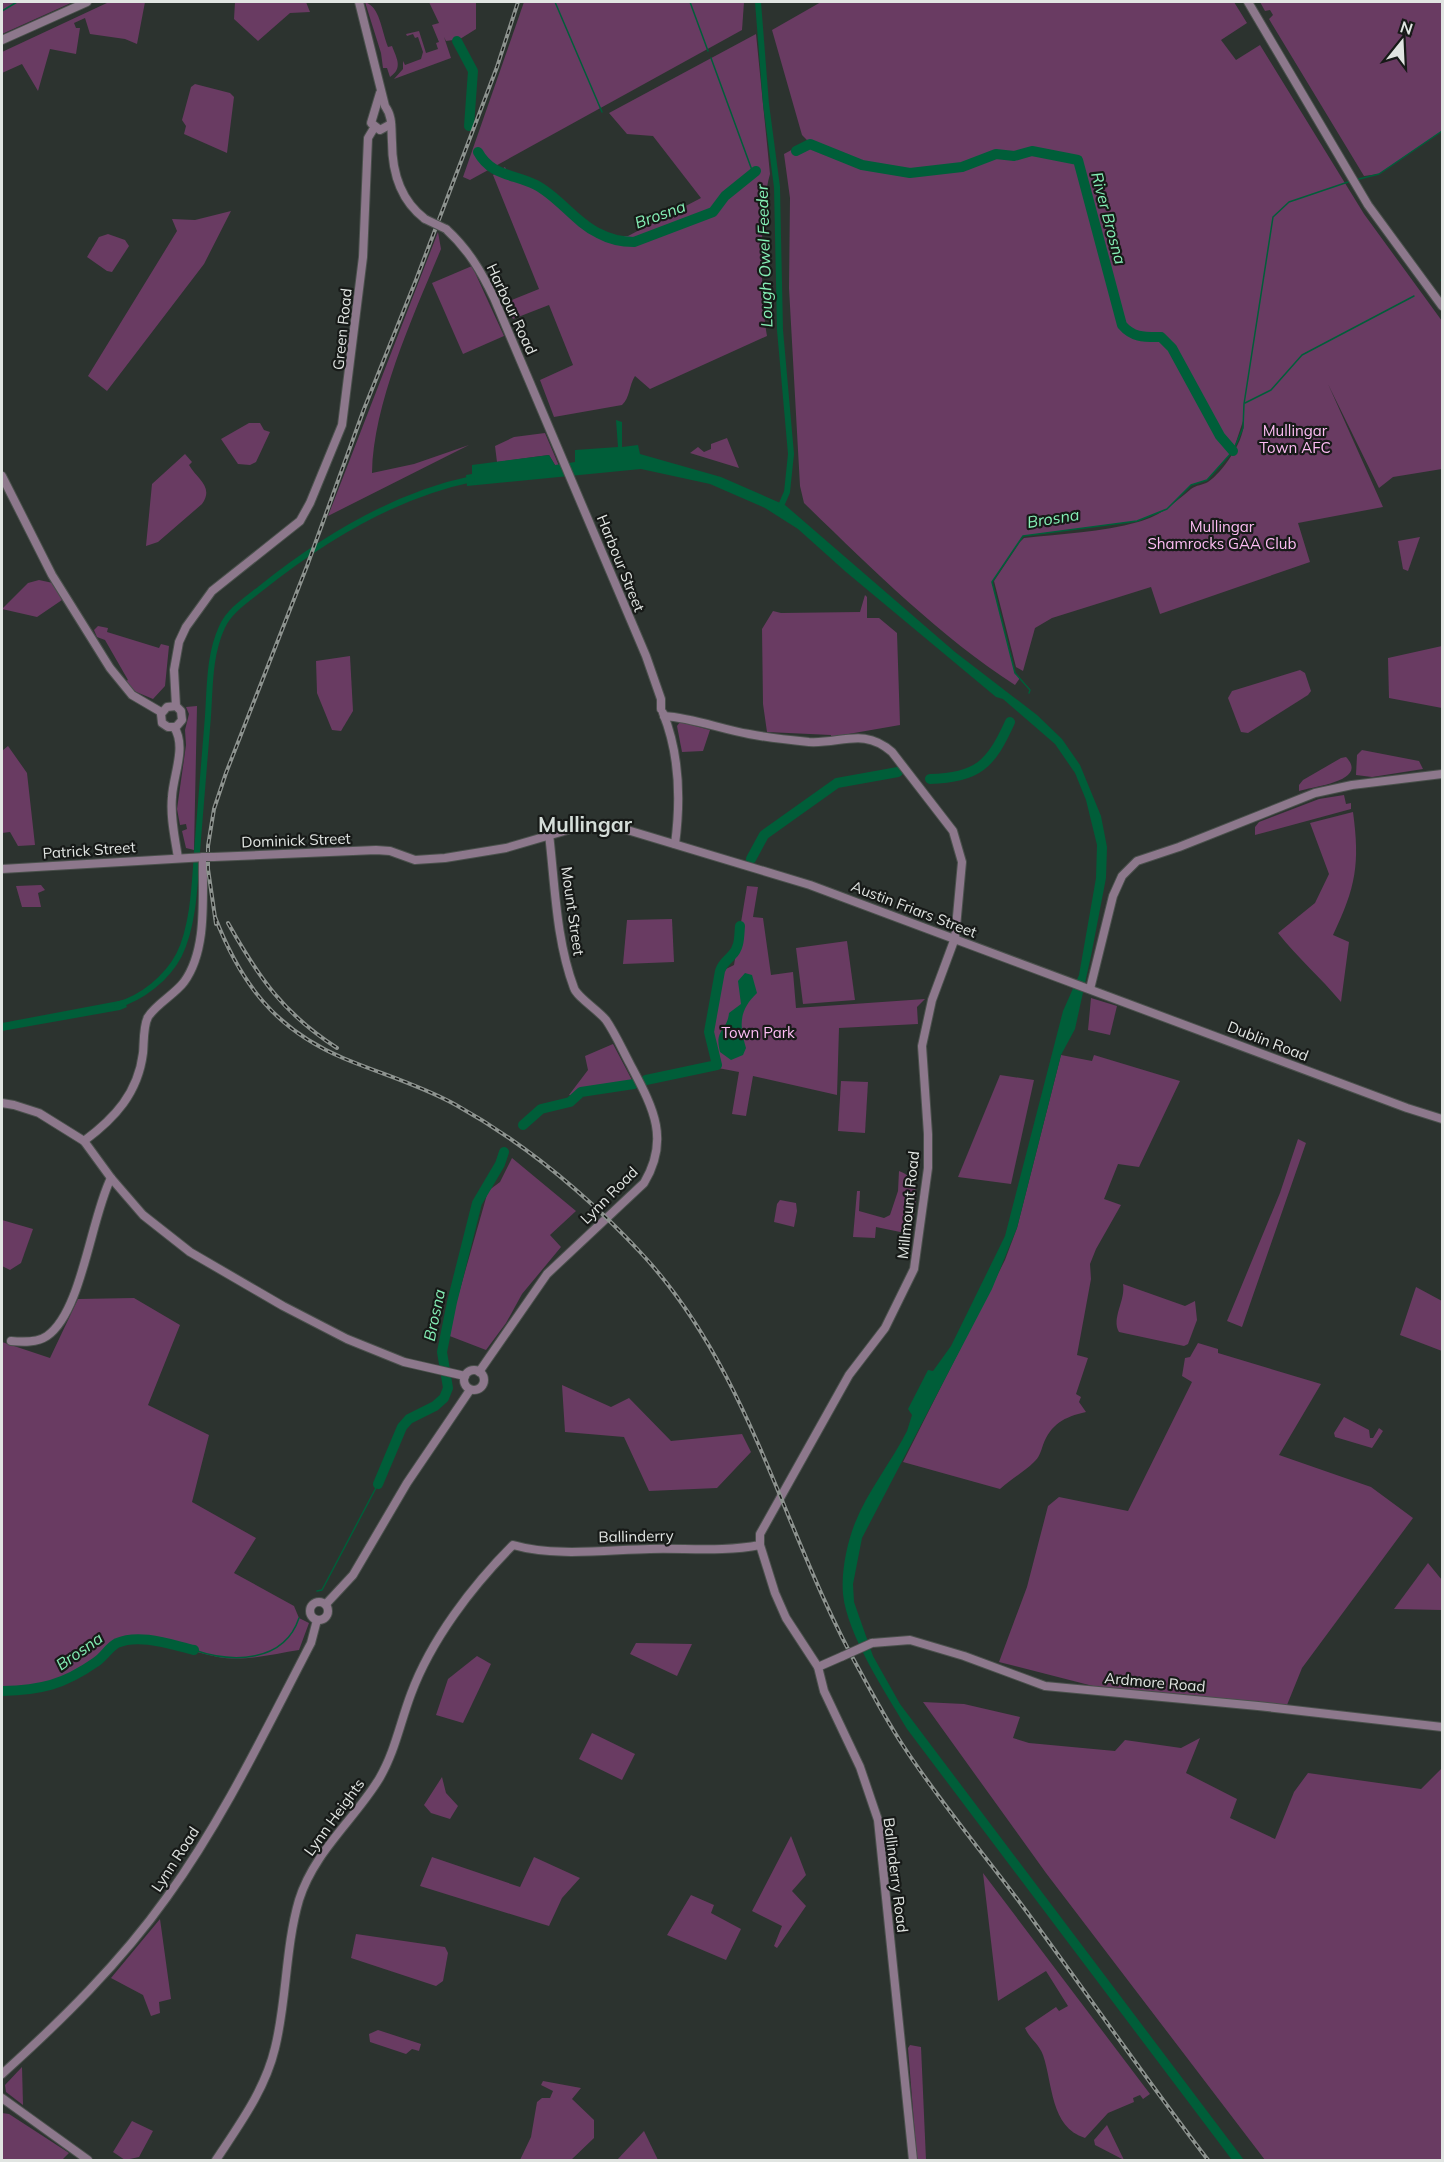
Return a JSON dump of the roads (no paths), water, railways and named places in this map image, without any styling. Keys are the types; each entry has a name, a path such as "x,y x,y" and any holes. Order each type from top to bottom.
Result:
{"street":[{"path":"2,40 87,2"},
{"path":"357,2 371,43 385,106 390,113 388,127 374,128 370,120 380,96 357,2"},
{"path":"1248,2 1368,205 1443,306"},
{"path":"371,43 372,60"},
{"path":"374,112 382,109 390,113"},
{"name":"Harbour Road","path":"388,127 394,174 401,191 411,208 425,219 446,229 460,242 479,267 574,488"},
{"name":"Green Road","path":"176,706 173,688 178,650 186,627 198,607 229,577 296,524 310,503 345,413 363,257 368,138 374,128"},
{"path":"2,476 52,575 110,668 132,695 161,712"},
{"name":"Harbour Street","path":"574,488 661,699 663,713 674,742 678,773 678,820 675,844"},
{"path":"161,712 167,707 176,706 181,711 183,717 180,724 174,728"},
{"path":"161,712 164,725 174,728"},
{"name":"Millmount Road","path":"663,713 750,734 809,742 853,737 881,742 905,768 953,831 962,862 955,938 932,1000 922,1046 928,1168 914,1269 882,1334 849,1375 806,1449 760,1534 760,1545"},
{"path":"174,728 179,748 172,798 178,858"},
{"path":"1087,988 1113,896 1122,876 1137,861 1315,794 1352,785 1443,774"},
{"name":"Austin Friars Street","path":"549,834 578,826 604,825 675,844 748,865 955,938 1087,988"},
{"name":"Dominick Street","path":"178,858 390,851 415,860 445,858 506,848 549,834"},
{"name":"Mount Street","path":"549,834 559,919 575,992"},
{"path":"84,1142 108,1122 133,1091 142,1063 147,1018 184,981 192,966 202,913 206,857"},
{"name":"Patrick Street","path":"2,868 178,858"},
{"name":"Dublin Road","path":"1087,988 1407,1108 1443,1119"},
{"name":"Lynn Road","path":"479,1372 548,1274 644,1184 655,1160 657,1128 647,1095 606,1020 575,992"},
{"path":"2,1104 20,1106 39,1113 84,1142 111,1178 151,1223 190,1252 283,1306 347,1339 404,1362 442,1373 465,1376 473,1370 479,1372 484,1377 483,1387 470,1390 465,1383 465,1376"},
{"path":"11,1341 26,1342 47,1336 61,1320 74,1294 111,1178"},
{"name":"Lynn Road","path":"326,1604 353,1575 407,1483 470,1390"},
{"name":"Ballinderry","path":"513,1545 533,1550 735,1548 760,1545"},
{"name":"Lynn Heights","path":"216,2160 253,2103 275,2050 295,1920 310,1874 384,1770 416,1681 439,1641 475,1584 513,1545"},
{"name":"Ballinderry Road","path":"760,1545 786,1618 818,1667 824,1691 860,1767 878,1820 913,2160"},
{"name":"Lynn Road","path":"316,1602 326,1604 328,1614 323,1620 317,1620 310,1615 310,1607 316,1602"},
{"name":"Lynn Road","path":"2,2074 85,1995 123,1954 167,1897 241,1778 312,1643 317,1620"},
{"name":"Ardmore Road","path":"818,1667 872,1643 910,1640 964,1656 1045,1686 1225,1702 1443,1727"},
{"path":"2,2098 88,2160"}],"waterway":[{"path":"2,11 17,2"},
{"path":"555,2 602,112"},
{"path":"690,2 708,51"},
{"name":"Lough Owel Feeder","path":"758,2 766,104 777,187 780,330 791,454 787,492 780,508"},
{"name":"Brosna","path":"457,41 473,71 469,126"},
{"path":"711,58 753,173"},
{"path":"1355,180 1379,174 1442,131"},
{"name":"River Brosna","path":"796,151 810,144 862,165 910,173 962,167 996,154 1014,156 1032,151 1078,160 1122,325 1135,335 1161,337 1172,348 1220,436 1233,451"},
{"name":"Brosna","path":"478,152 489,166 528,181 544,190 590,228 602,235 629,242 713,212 725,196 756,171"},
{"name":"Brosna","path":"1029,693 1030,690 1015,673 992,582 1023,536 1137,521 1167,509 1191,485 1207,480 1233,451 1243,428 1244,404 1273,217 1289,202 1351,181"},
{"path":"1245,403 1271,390 1302,355 1414,296"},
{"path":"117,1005 144,992 168,972 179,955 188,928 195,883 211,671 218,638 225,621 238,606 283,571 360,522 415,496 472,479"},
{"name":"Brosna","path":"930,779 960,776 981,766 996,748 1010,722"},
{"name":"Brosna","path":"751,859 764,835 837,783 898,772"},
{"name":"Brosna","path":"646,1080 717,1065 709,1032 720,971 736,948 740,926"},
{"name":"Brosna","path":"523,1125 541,1109 570,1102 581,1092 634,1084"},
{"name":"Brosna","path":"378,1484 402,1427 409,1419 435,1406 444,1398 448,1388 442,1352 452,1302 477,1203 500,1164 504,1152"},
{"name":"Brosna","path":"317,1591 322,1590 378,1484"},
{"name":"Brosna","path":"194,1650 224,1657 255,1656 282,1644 292,1633 299,1618"},
{"name":"Brosna","path":"2,1691 28,1689 62,1681 84,1670 114,1645 126,1640 156,1641 194,1650"}],"railway":[{"path":"216,924 208,869 208,846 214,809 364,409 497,67 518,2"},
{"path":"215,917 236,963 263,1002 279,1018 319,1046 442,1098 507,1136 599,1211 641,1253 679,1300 711,1349 739,1402 834,1620 896,1735 931,1786 1024,1908 1208,2160"},
{"path":"228,923 262,977 287,1008 337,1048"}],"district":[{"name":"Mullingar","path":"585,824"}],"park label":[{"name":"Mullingar Town AFC","path":"1295,438"},
{"name":"Mullingar Shamrocks GAA Club","path":"1222,534"},
{"name":"Town Park","path":"758,1032"}]}
